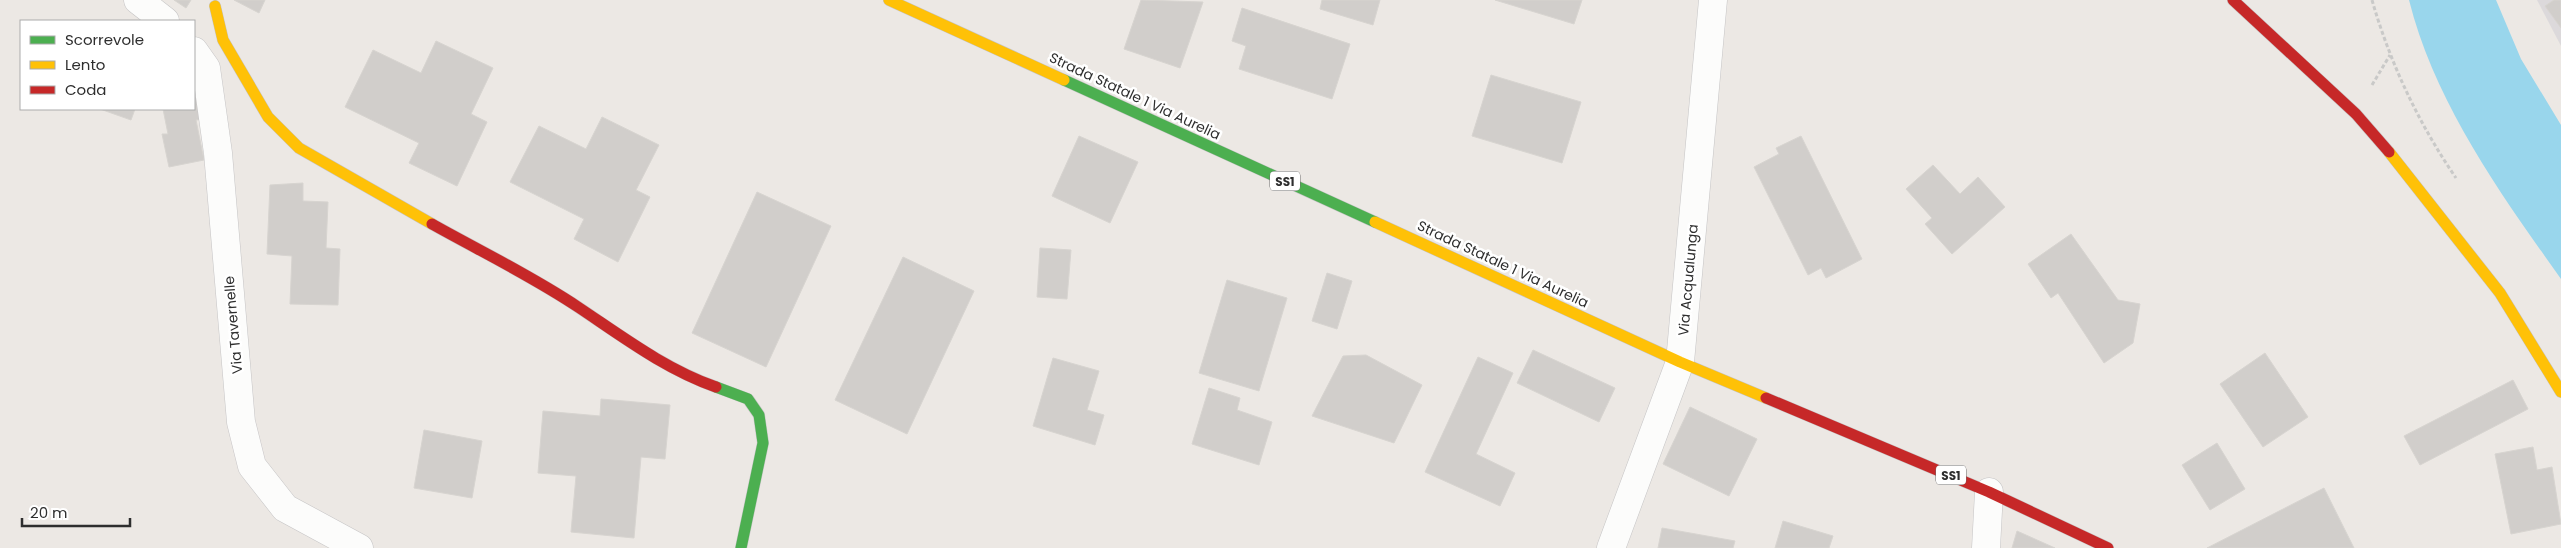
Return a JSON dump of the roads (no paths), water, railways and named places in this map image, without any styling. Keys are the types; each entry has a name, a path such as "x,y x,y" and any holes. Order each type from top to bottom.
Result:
{"street":[{"path":"138,0 163,20"},
{"name":"Strada Statale 1 Via Aurelia","path":"889,0 1680,362 1989,492 2108,548"},
{"name":"Via Acqualunga","path":"1612,548 1680,362 1713,0"},
{"path":"2233,0 2349,107 2406,171 2500,293 2561,392"},
{"path":"215,6 223,40 268,117 298,148 577,306 620,336 690,378 748,399 758,415 763,443 740,548"},
{"name":"Via Tavernelle","path":"195,52 206,68 218,153 241,422 252,466 285,508 359,548"},
{"path":"1986,548 1989,492"}],"water":[{"path":"2409,0 2496,0 2521,59 2561,125 2561,279 2515,214 2452,111 2420,38"}]}
